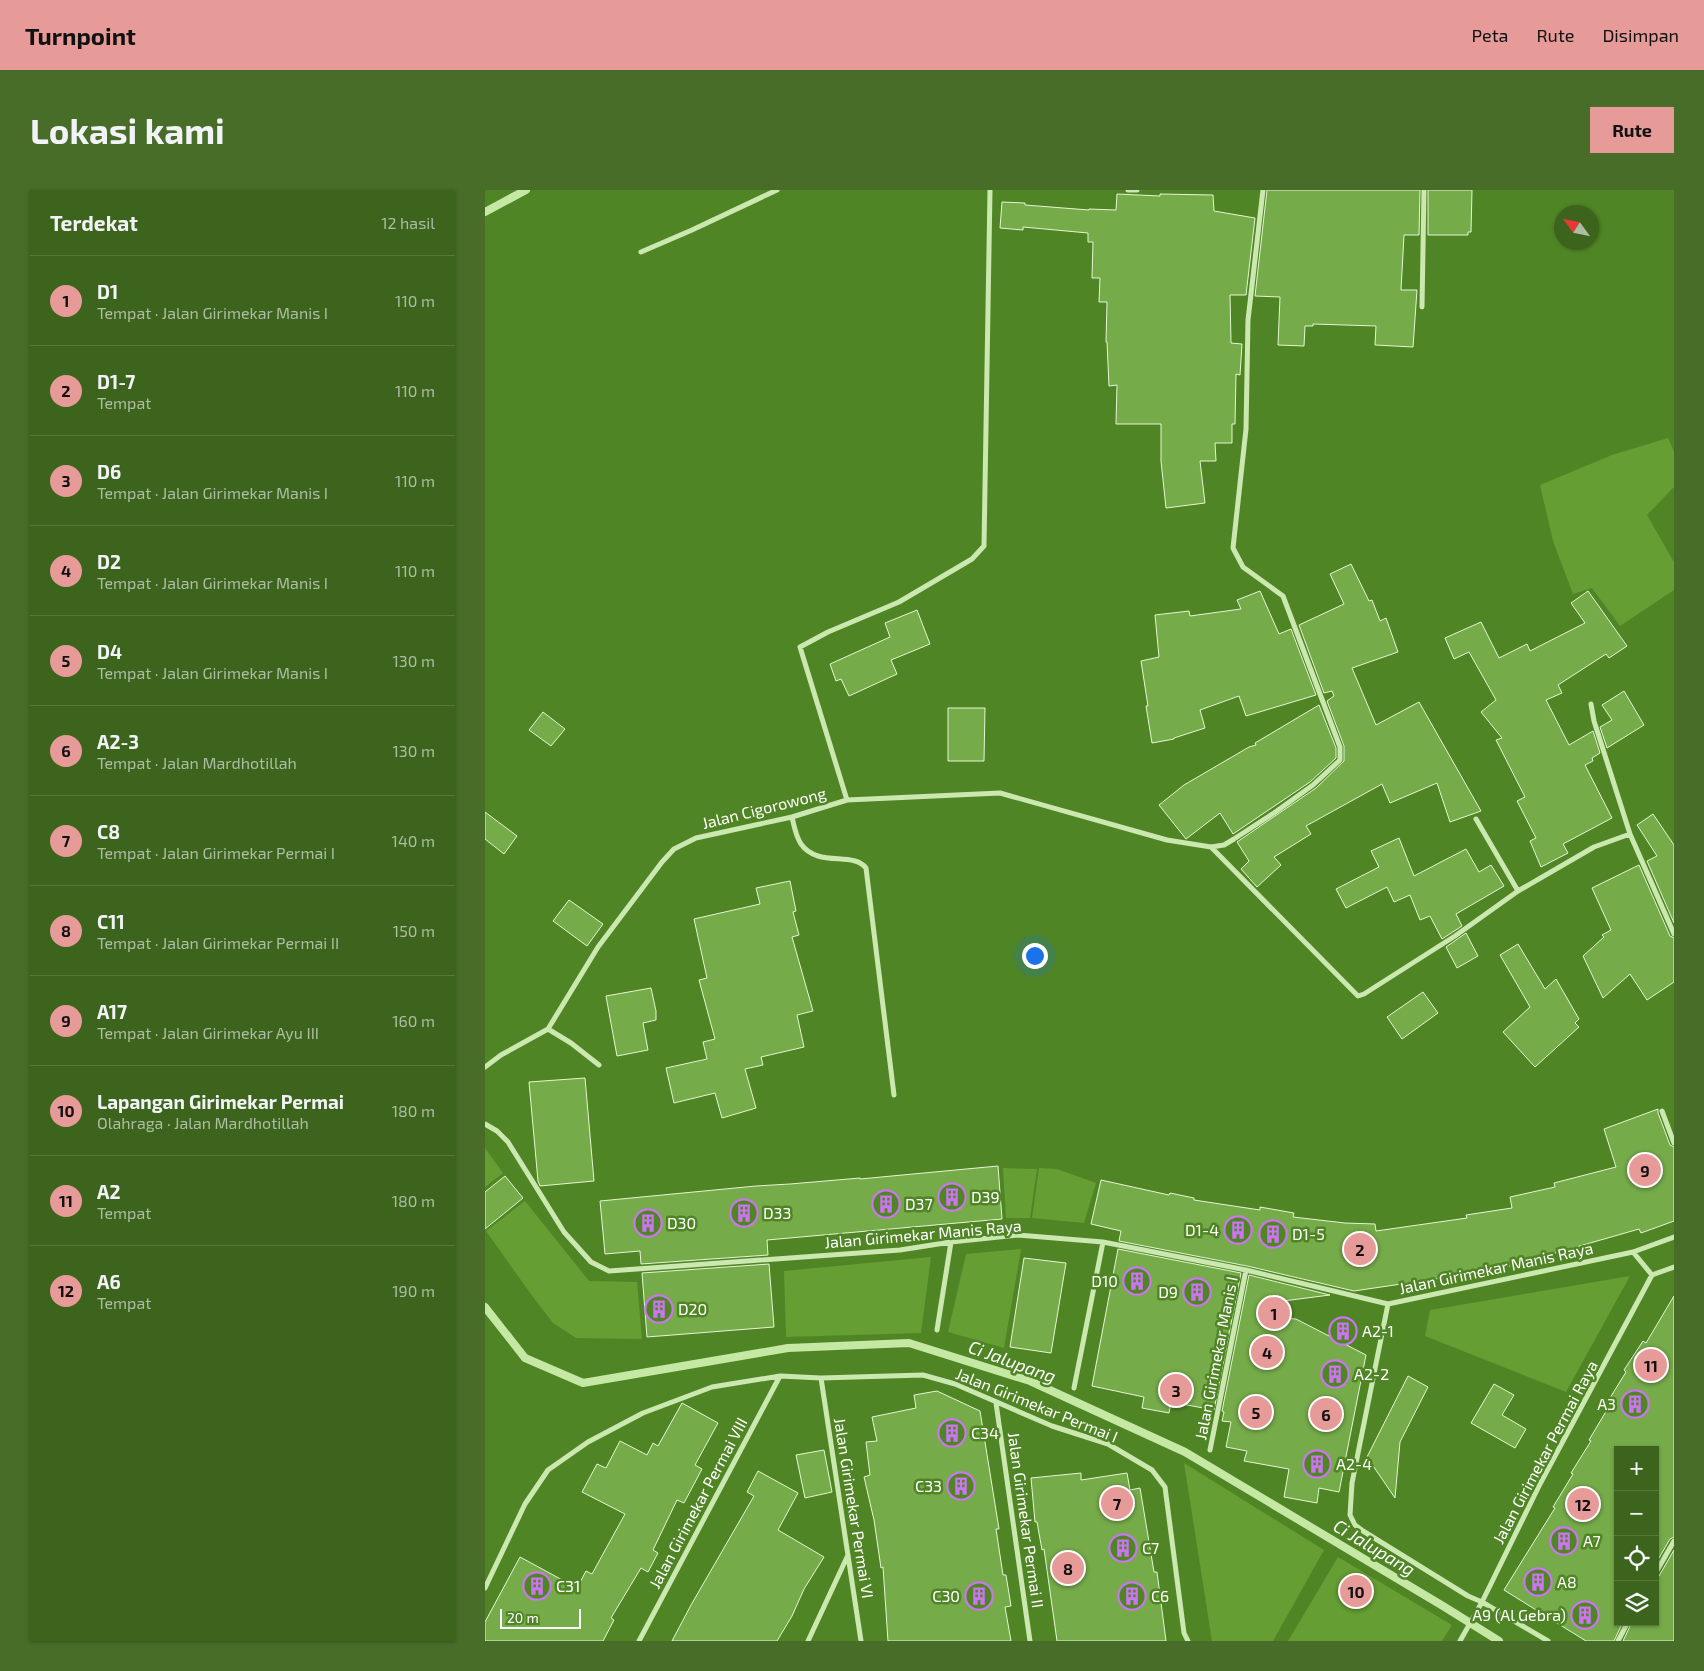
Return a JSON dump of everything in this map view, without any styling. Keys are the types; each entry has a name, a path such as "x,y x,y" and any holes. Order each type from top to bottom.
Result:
{"street":[{"path":"641,252 777,190"},
{"name":"Jalan Cigorowong","path":"485,1067 501,1055 548,1029 598,947 662,862 674,849 696,838 791,817 847,800 800,647 828,632 899,602 972,560 983,549 985,543 990,190"},
{"path":"1128,190 1137,190"},
{"path":"847,800 1000,793 1167,840 1211,847 1224,845 1234,840 1313,785 1340,760 1340,747 1283,596 1243,566 1233,548 1246,430 1247,320 1263,190"},
{"path":"1422,307 1424,190"},
{"path":"1591,704 1594,721 1631,834 1674,934"},
{"path":"791,817 800,842 807,851 820,857 855,860 866,868 894,1095"},
{"path":"1476,819 1518,891"},
{"path":"1211,847 1358,996 1447,942 1518,891 1594,847 1631,834"},
{"path":"548,1029 571,1043 599,1065"},
{"path":"1662,1111 1674,1142"},
{"name":"Jalan Girimekar Manis Raya","path":"485,1124 497,1131 508,1142 564,1232 591,1262 609,1272 900,1250 951,1242 1019,1235 1103,1242 1246,1270 1388,1304 1633,1252"},
{"path":"1674,1237 1633,1252 1653,1275 1674,1267"},
{"path":"937,1330 951,1242"},
{"path":"1074,1388 1103,1242"},
{"name":"Jalan Girimekar Manis I","path":"1210,1450 1246,1270"},
{"name":"Jalan Girimekar Permai Raya","path":"1462,1638 1482,1602 1540,1484 1653,1275"},
{"path":"1388,1304 1352,1483 1349,1515 1355,1525 1363,1532 1468,1596 1482,1602 1548,1641"},
{"name":"Jalan Girimekar Permai I","path":"485,1588 525,1504 549,1470 588,1442 643,1413 712,1387 780,1376 821,1378 923,1374 955,1384 1052,1426 1108,1444 1152,1470 1165,1487 1184,1633 1188,1641"},
{"name":"Jalan Girimekar Permai VIII","path":"639,1641 780,1376"},
{"name":"Jalan Girimekar Permai VI","path":"821,1378 861,1641"},
{"name":"Jalan Girimekar Permai II","path":"996,1403 1030,1641"},
{"path":"1659,1567 1674,1541"},
{"path":"809,1641 849,1555"},
{"path":"1618,1641 1626,1626"}],"green space":[{"path":"1668,438 1674,451 1674,487 1647,515 1674,562 1674,590 1620,626 1592,588 1573,594 1553,541 1540,485 1612,455"},
{"path":"485,1148 503,1173 485,1187"},
{"path":"1003,1168 1037,1169 1030,1218 1006,1218"},
{"path":"1039,1168 1057,1169 1096,1183 1084,1223 1032,1218"},
{"path":"525,1201 589,1281 637,1282 642,1339 576,1338 553,1323 486,1231"},
{"path":"1021,1249 1004,1348 948,1332 966,1254"},
{"path":"931,1257 921,1333 786,1337 784,1271"},
{"path":"1630,1276 1566,1392 1425,1336 1430,1310"},
{"path":"1184,1463 1324,1550 1273,1641 1212,1641"},
{"path":"1338,1557 1452,1625 1442,1641 1288,1641"}],"building":[{"path":"1267,190 1420,190 1419,235 1404,235 1401,290 1417,290 1413,347 1375,345 1376,326 1313,324 1313,326 1305,326 1304,346 1278,345 1280,297 1255,296"},
{"path":"1428,190 1472,190 1471,232 1468,232 1468,235 1428,235"},
{"path":"1117,194 1160,196 1160,194 1213,195 1214,211 1255,218 1246,295 1230,295 1231,343 1242,344 1240,375 1236,374 1235,424 1232,424 1232,443 1215,443 1216,461 1200,461 1205,503 1166,508 1161,461 1161,424 1116,424 1117,385 1109,386 1106,342 1107,302 1099,302 1100,278 1092,278 1093,242 1088,242 1088,233 1023,227 1023,230 1000,228 1002,202 1089,210 1116,210"},
{"path":"1351,564 1369,601 1372,600 1380,621 1386,618 1398,652 1352,668 1376,725 1419,702 1481,811 1450,822 1437,783 1390,803 1382,784 1306,826 1311,834 1274,857 1281,865 1257,887 1241,869 1249,861 1237,842 1316,788 1344,761 1344,746 1327,701 1334,696 1332,691 1324,693 1299,625 1344,604 1330,574"},
{"path":"1260,591 1279,634 1291,629 1316,695 1246,716 1239,696 1200,710 1205,728 1174,739 1152,743 1141,661 1159,657 1155,615 1189,611 1190,616 1241,609 1237,600"},
{"path":"1588,591 1627,646 1609,658 1606,654 1558,685 1562,693 1546,700 1569,745 1593,731 1600,753 1592,758 1593,761 1585,765 1612,818 1563,844 1568,853 1541,867 1530,841 1536,838 1517,801 1525,797 1496,740 1502,738 1481,712 1496,700 1469,652 1454,659 1445,638 1481,622 1499,658 1527,644 1530,651 1585,623 1571,603"},
{"path":"917,610 930,644 891,660 897,674 849,696 841,679 836,681 830,664 890,637 885,623"},
{"path":"1624,691 1644,725 1607,748 1600,727 1612,720 1602,705"},
{"path":"1319,705 1336,748 1336,758 1310,782 1233,834 1220,813 1186,839 1159,805 1184,785 1249,747 1256,745 1255,743"},
{"path":"948,708 985,708 984,761 948,761"},
{"path":"543,712 565,729 551,746 529,730"},
{"path":"485,812 517,836 504,854 485,839"},
{"path":"1653,814 1674,845 1674,923 1647,861 1657,856 1637,825"},
{"path":"1399,838 1414,876 1466,849 1479,872 1491,865 1504,886 1456,914 1462,926 1442,939 1430,916 1420,920 1410,895 1394,902 1387,887 1346,908 1336,889 1379,867 1371,851"},
{"path":"1639,865 1670,936 1674,938 1674,982 1647,1000 1630,974 1603,998 1583,956 1604,937 1602,935 1611,930 1592,888"},
{"path":"790,881 796,911 793,912 799,935 792,937 813,1011 797,1015 804,1047 761,1057 763,1065 745,1069 756,1108 722,1118 715,1093 674,1103 666,1068 707,1059 703,1042 715,1039 699,980 707,978 694,919 760,904 756,888"},
{"path":"569,900 603,924 587,946 553,921"},
{"path":"1466,933 1478,956 1457,968 1446,947"},
{"path":"1518,944 1545,989 1556,979 1579,1019 1575,1023 1579,1027 1535,1067 1503,1032 1530,1007 1500,955"},
{"path":"651,988 656,1020 643,1023 648,1050 617,1056 606,996"},
{"path":"1423,992 1438,1013 1402,1039 1387,1017"},
{"path":"585,1078 594,1181 540,1186 529,1082"},
{"path":"1658,1109 1670,1145 1674,1147 1674,1221 1641,1233 1639,1229 1510,1266 1354,1291 1247,1266 1119,1241 1121,1231 1091,1224 1101,1180 1169,1195 1170,1193 1194,1198 1194,1200 1260,1210 1260,1207 1294,1213 1293,1217 1345,1223 1375,1224 1376,1231 1467,1218 1466,1215 1512,1208 1510,1197 1555,1187 1554,1183 1616,1167 1604,1129"},
{"path":"998,1166 1002,1219 767,1240 768,1255 641,1264 640,1251 605,1254 600,1201"},
{"path":"505,1176 523,1198 485,1229 485,1192"},
{"path":"1118,1249 1241,1273 1214,1410 1171,1402 1169,1413 1142,1408 1144,1397 1092,1386"},
{"path":"1024,1258 1066,1263 1051,1353 1010,1347"},
{"path":"769,1264 774,1327 647,1337 642,1273"},
{"path":"1249,1275 1330,1295 1260,1304 1260,1317 1296,1319 1366,1355 1339,1492 1319,1488 1317,1503 1284,1497 1289,1469 1244,1461 1247,1451 1226,1447 1231,1422 1222,1421 1224,1412 1222,1411"},
{"path":"1674,1296 1674,1537 1670,1539 1659,1558 1659,1446 1614,1446 1614,1626 1621,1626 1614,1641 1586,1641 1504,1590 1555,1508 1553,1507 1573,1474 1571,1473 1591,1441 1589,1440 1608,1408 1605,1406 1626,1372 1624,1370 1643,1341 1646,1343"},
{"path":"1408,1376 1428,1387 1400,1442 1395,1498 1367,1457"},
{"path":"1494,1384 1514,1395 1502,1415 1526,1429 1515,1448 1471,1423"},
{"path":"937,1391 980,1411 999,1529 996,1529 1003,1575 1006,1575 1011,1606 1005,1607 1011,1641 888,1641 883,1567 881,1568 874,1520 864,1477 870,1475 866,1442 877,1441 872,1417 916,1408 914,1395"},
{"path":"682,1403 718,1423 695,1465 702,1469 684,1503 677,1500 653,1550 658,1553 648,1572 641,1568 611,1618 614,1620 603,1641 485,1641 485,1622 520,1557 577,1588 586,1571 592,1574 625,1514 582,1492 597,1464 606,1468 620,1441 647,1455 653,1443 658,1446"},
{"path":"824,1450 832,1492 805,1498 796,1455"},
{"path":"758,1471 798,1493 778,1530 824,1557 804,1589 792,1616 777,1641 672,1641 754,1496 747,1492"},
{"path":"1081,1473 1081,1480 1127,1473 1130,1490 1140,1488 1154,1572 1157,1572 1166,1641 1057,1641 1044,1549 1042,1550 1037,1522 1035,1522 1031,1478"},
{"path":"1674,1550 1674,1641 1623,1641 1630,1626 1659,1626 1659,1576"}],"waterway":[{"name":"Ci Jalupang","path":"485,212 526,190"},
{"name":"Ci Jalupang","path":"485,1307 525,1358 583,1383 788,1348 909,1343 1030,1381 1185,1452 1499,1641"}],"place":[{"name":"A17","path":"1645,1170"},
{"name":"D39","path":"952,1197"},
{"name":"D37","path":"886,1204"},
{"name":"D33","path":"744,1213"},
{"name":"D30","path":"648,1223"},
{"name":"D1-4","path":"1238,1230"},
{"name":"D1-5","path":"1273,1234"},
{"name":"D1-7","path":"1360,1249"},
{"name":"D10","path":"1137,1281"},
{"name":"D9","path":"1197,1292"},
{"name":"D20","path":"659,1309"},
{"name":"D1","path":"1274,1313"},
{"name":"A2-1","path":"1343,1331"},
{"name":"D2","path":"1267,1352"},
{"name":"A2","path":"1651,1365"},
{"name":"A2-2","path":"1335,1374"},
{"name":"D6","path":"1176,1390"},
{"name":"A3","path":"1635,1404"},
{"name":"D4","path":"1256,1412"},
{"name":"A2-3","path":"1326,1414"},
{"name":"C34","path":"952,1433"},
{"name":"A2-4","path":"1317,1464"},
{"name":"C33","path":"961,1486"},
{"name":"C8","path":"1117,1503"},
{"name":"A6","path":"1583,1504"},
{"name":"A7","path":"1564,1541"},
{"name":"C7","path":"1123,1548"},
{"name":"C11","path":"1068,1568"},
{"name":"A8","path":"1538,1582"},
{"name":"C31","path":"537,1586"},
{"name":"Lapangan Girimekar Permai","path":"1356,1591"},
{"name":"C30","path":"979,1596"},
{"name":"C6","path":"1132,1596"},
{"name":"A9 (Al Gebra)","path":"1585,1615"}]}
